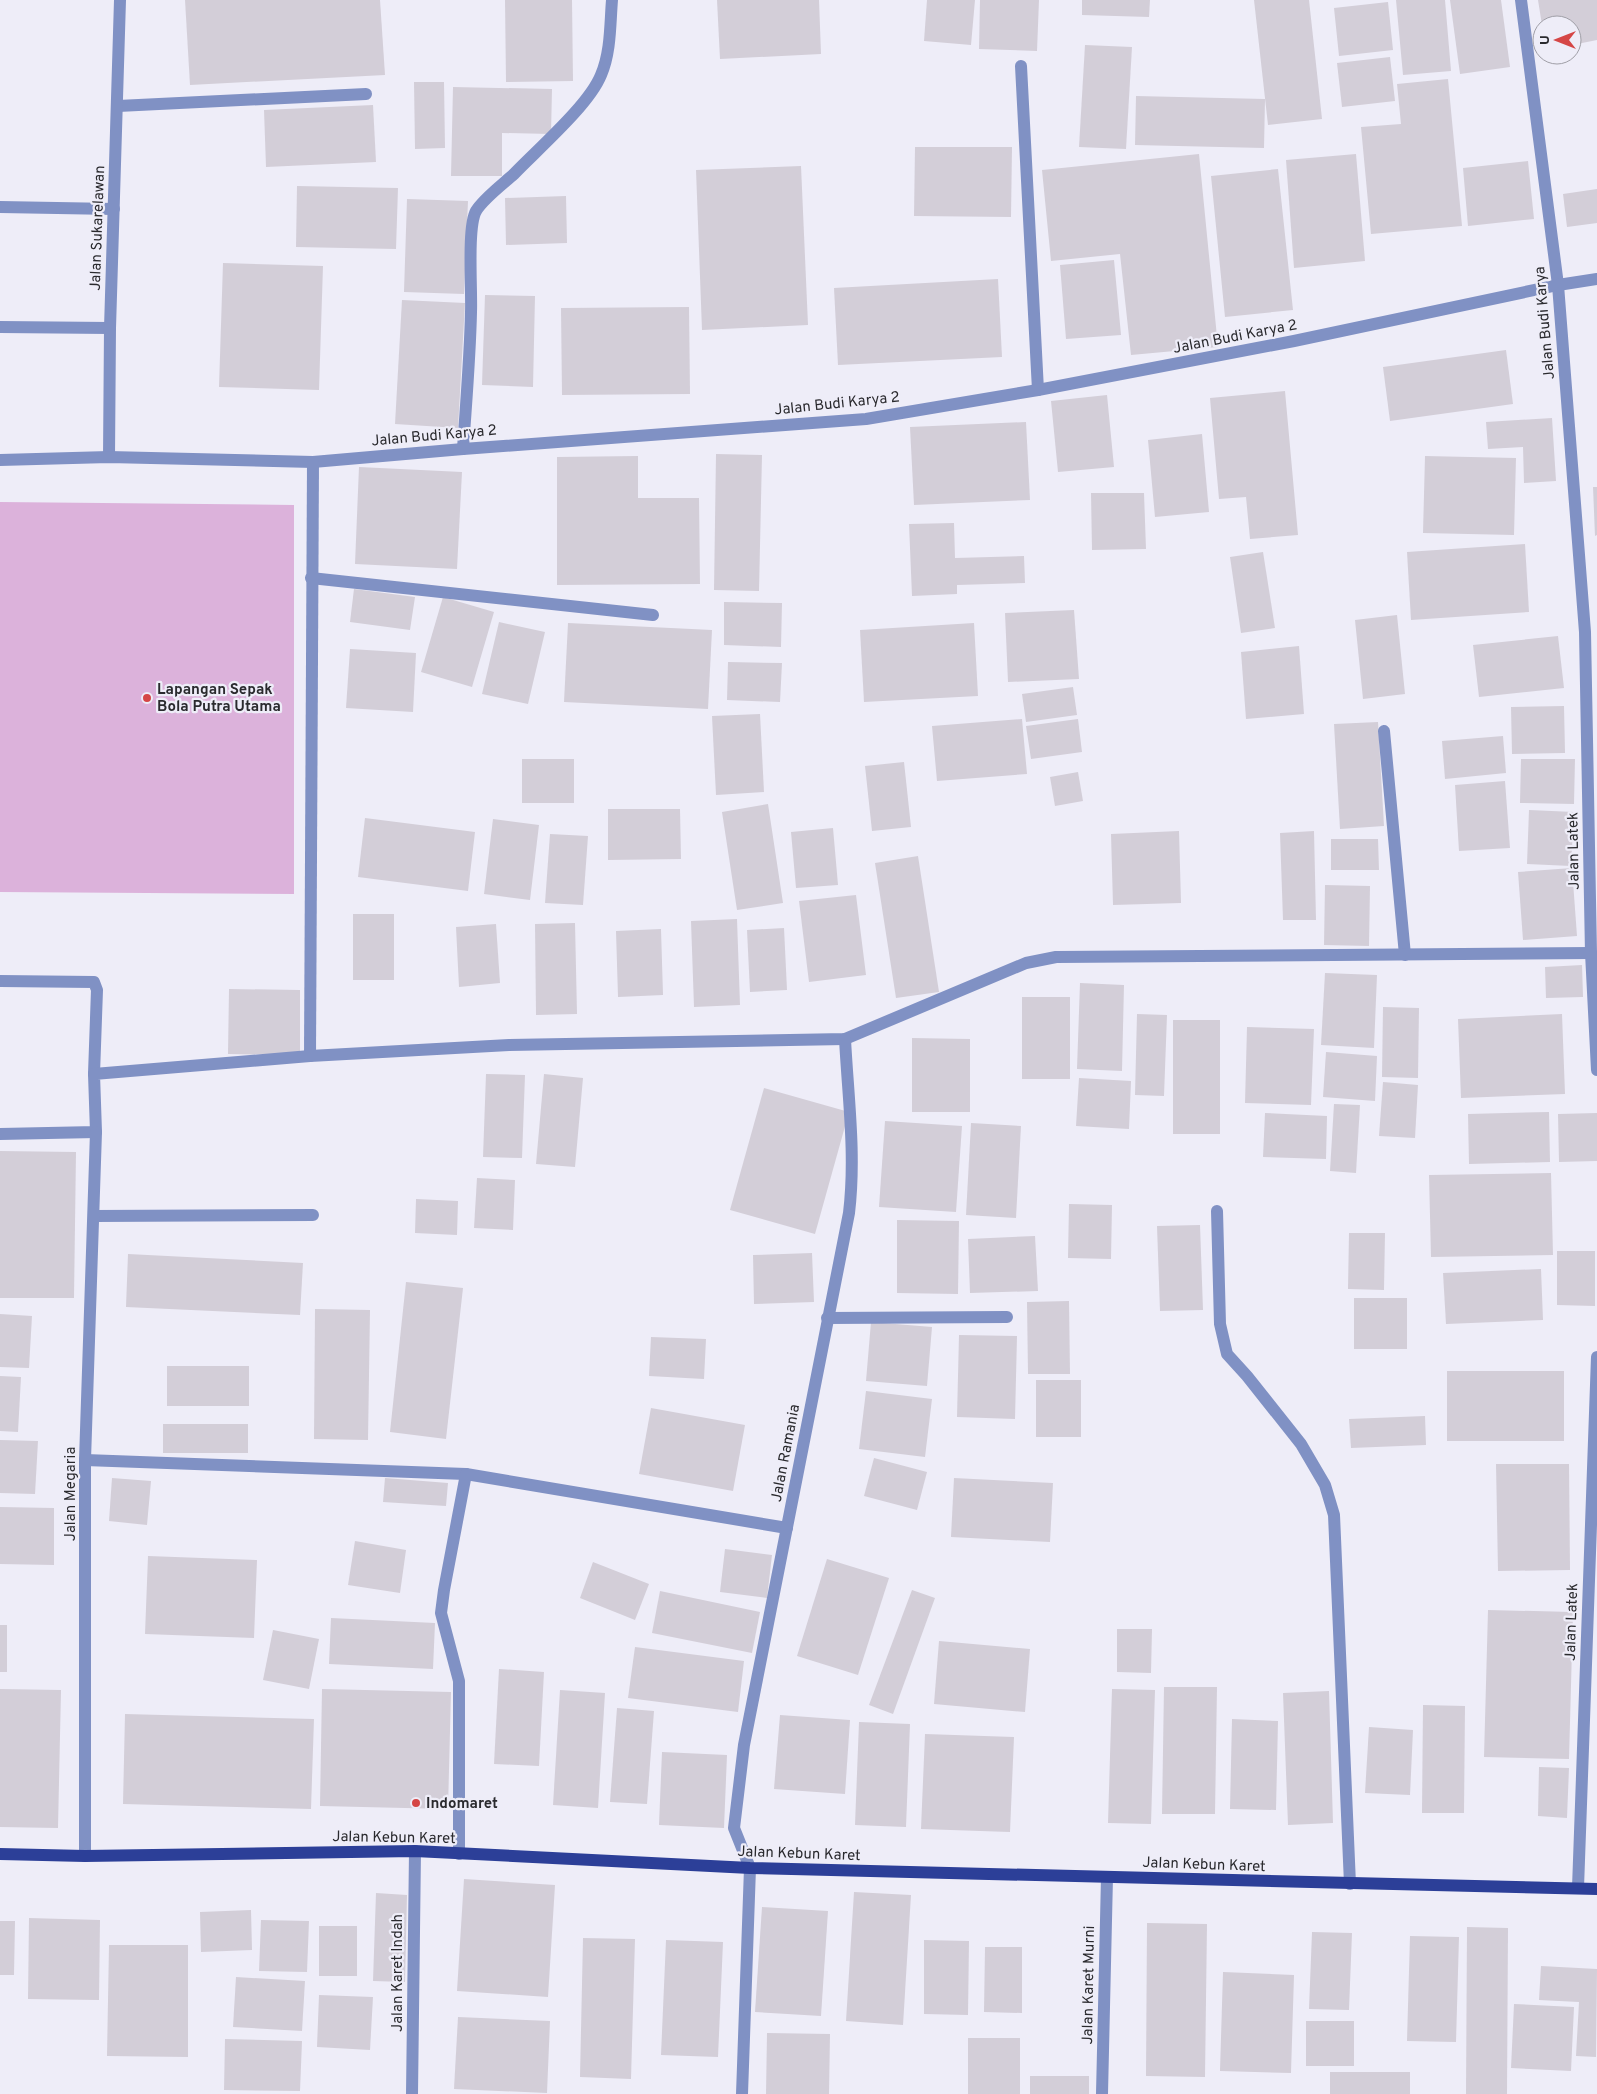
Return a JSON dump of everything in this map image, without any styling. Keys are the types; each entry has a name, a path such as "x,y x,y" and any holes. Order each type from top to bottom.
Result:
{"main road":[{"name":"Jalan Kebun Karet","path":"0,1854 86,1856 414,1851 750,1868 1597,1889"}],"street":[{"name":"Jalan Sukarelawan","path":"108,458 120,0"},
{"path":"463,449 471,315 471,226 476,211 484,200 497,190 565,122 593,89 602,75 606,58 612,0"},
{"name":"Jalan Budi Karya","path":"1521,0 1558,285 1591,631"},
{"path":"1021,66 1038,390"},
{"path":"118,106 366,94"},
{"path":"0,207 114,209"},
{"name":"Jalan Budi Karya 2","path":"0,460 108,458 313,462 866,419 1038,390 1294,341 1558,285 1597,279"},
{"path":"0,327 110,328"},
{"path":"310,1056 313,462"},
{"path":"311,578 653,615"},
{"name":"Jalan Latek","path":"1591,631 1591,953 1597,1070"},
{"path":"1384,731 1405,955"},
{"path":"94,1074 310,1056 509,1046 845,1039 1018,966 1056,956 1591,953"},
{"name":"Jalan Megaria","path":"0,980 94,982 97,990 94,1074 96,1132 86,1460 86,1856"},
{"name":"Jalan Ramania","path":"750,1868 734,1828 737,1788 827,1318 849,1213 852,1186 845,1039"},
{"path":"0,1134 96,1132"},
{"path":"1217,1211 1220,1324 1226,1354 1247,1376 1301,1444 1325,1485 1334,1514 1350,1884"},
{"path":"94,1216 313,1215"},
{"path":"827,1318 1007,1317"},
{"name":"Jalan Latek","path":"1578,1888 1597,1357"},
{"path":"86,1460 466,1474 787,1528"},
{"path":"459,1854 459,1681 441,1614 466,1474"},
{"name":"Jalan Karet Indah","path":"412,2094 414,1851"},
{"path":"742,2094 750,1868"},
{"name":"Jalan Karet Murni","path":"1102,2094 1108,1877"}],"shaded area":[{"name":"Lapangan Sepak Bola Putra Utama","path":"0,502 294,505 294,894 0,892"}],"building":[{"path":"185,0 380,0 385,75 190,85"},
{"path":"505,0 572,0 573,81 506,82"},
{"path":"717,0 819,0 821,54 720,59"},
{"path":"927,0 975,0 971,45 924,41"},
{"path":"980,0 1039,0 1037,51 979,49"},
{"path":"1082,0 1150,0 1149,17 1082,15"},
{"path":"1254,0 1309,0 1322,119 1268,125"},
{"path":"1396,0 1445,0 1451,71 1403,75"},
{"path":"1450,0 1501,0 1510,67 1460,74"},
{"path":"1538,0 1597,0 1597,40 1582,43 1582,15 1540,15"},
{"path":"1388,2 1393,50 1339,56 1334,8"},
{"path":"1085,45 1132,47 1126,149 1079,147"},
{"path":"1390,57 1395,101 1342,107 1337,63"},
{"path":"1448,79 1462,226 1371,234 1361,127 1401,124 1397,84"},
{"path":"414,82 444,82 445,148 415,149"},
{"path":"453,87 552,89 551,134 502,133 502,176 451,176"},
{"path":"1136,96 1265,99 1264,148 1135,145"},
{"path":"373,105 376,162 266,167 264,110"},
{"path":"915,147 1012,147 1011,217 914,216"},
{"path":"1199,154 1218,347 1131,355 1120,254 1051,261 1042,170"},
{"path":"1356,154 1365,261 1294,268 1286,160"},
{"path":"1528,161 1534,219 1468,226 1463,168"},
{"path":"801,166 808,325 702,330 696,170"},
{"path":"1278,169 1293,310 1225,317 1211,176"},
{"path":"297,186 398,188 396,249 296,247"},
{"path":"1597,189 1597,223 1567,227 1563,194"},
{"path":"566,196 567,243 506,245 505,198"},
{"path":"407,199 468,201 464,294 404,292"},
{"path":"1114,260 1121,335 1066,339 1060,265"},
{"path":"223,263 323,266 319,390 219,387"},
{"path":"998,279 1002,357 838,365 834,288"},
{"path":"485,295 535,296 533,387 482,385"},
{"path":"402,300 465,303 458,428 395,424"},
{"path":"689,307 690,394 562,395 561,308"},
{"path":"1506,350 1513,404 1390,421 1383,367"},
{"path":"1285,391 1298,535 1250,539 1246,497 1219,499 1210,398"},
{"path":"1107,395 1114,467 1058,472 1051,401"},
{"path":"1552,418 1556,481 1524,483 1523,447 1488,449 1486,422"},
{"path":"1026,422 1030,500 914,505 910,427"},
{"path":"1202,434 1209,512 1155,517 1148,440"},
{"path":"716,454 762,455 759,591 714,590"},
{"path":"638,456 638,498 699,498 700,584 557,585 557,457"},
{"path":"1425,456 1516,458 1514,535 1423,533"},
{"path":"359,467 462,472 457,569 355,564"},
{"path":"1593,487 1597,487 1597,535 1595,536"},
{"path":"1091,493 1144,493 1146,549 1092,550"},
{"path":"954,523 955,558 1024,556 1025,583 957,585 957,594 912,596 909,524"},
{"path":"1525,544 1529,612 1411,620 1407,552"},
{"path":"1263,552 1275,628 1241,633 1230,557"},
{"path":"354,589 415,597 410,630 350,622"},
{"path":"443,597 494,612 472,687 421,672"},
{"path":"724,602 782,603 781,647 724,645"},
{"path":"1074,610 1079,679 1008,682 1005,613"},
{"path":"1397,615 1405,694 1363,699 1355,620"},
{"path":"499,622 545,632 528,704 482,694"},
{"path":"568,623 712,630 708,709 564,702"},
{"path":"974,623 978,696 864,702 860,630"},
{"path":"1558,636 1564,688 1479,697 1473,645"},
{"path":"1299,646 1304,714 1246,719 1241,652"},
{"path":"350,649 416,653 413,712 346,708"},
{"path":"728,662 782,663 780,702 727,700"},
{"path":"1073,687 1077,715 1026,722 1022,694"},
{"path":"1564,706 1565,753 1512,754 1511,707"},
{"path":"760,714 764,792 716,795 712,716"},
{"path":"1022,719 1027,774 937,781 932,726"},
{"path":"1078,719 1082,752 1031,759 1026,726"},
{"path":"1378,722 1384,826 1340,829 1334,724"},
{"path":"1503,736 1506,773 1445,779 1442,741"},
{"path":"522,759 574,759 574,803 522,803"},
{"path":"1521,759 1575,759 1574,804 1520,803"},
{"path":"904,762 911,827 872,831 865,766"},
{"path":"1078,772 1083,801 1055,806 1050,777"},
{"path":"1505,781 1510,848 1459,851 1455,785"},
{"path":"768,804 783,903 737,910 722,812"},
{"path":"608,809 680,809 681,859 608,860"},
{"path":"1529,810 1574,812 1571,866 1527,864"},
{"path":"365,818 475,832 468,891 358,877"},
{"path":"493,819 539,825 530,900 484,894"},
{"path":"833,828 838,885 796,888 791,832"},
{"path":"1179,831 1181,903 1113,905 1111,834"},
{"path":"1314,831 1316,920 1283,920 1280,833"},
{"path":"550,834 588,836 583,905 545,903"},
{"path":"1331,839 1378,839 1379,870 1331,870"},
{"path":"918,856 939,992 896,998 875,863"},
{"path":"1572,868 1577,936 1523,940 1518,872"},
{"path":"1325,885 1370,886 1369,946 1324,945"},
{"path":"856,895 866,975 809,982 799,901"},
{"path":"353,914 394,914 394,980 353,980"},
{"path":"737,919 740,1005 694,1007 691,921"},
{"path":"575,923 577,1014 536,1015 535,924"},
{"path":"496,924 500,983 459,987 456,927"},
{"path":"784,928 787,990 750,992 747,930"},
{"path":"661,929 663,995 618,997 616,931"},
{"path":"1582,965 1583,997 1546,998 1545,967"},
{"path":"1325,973 1377,975 1374,1048 1321,1045"},
{"path":"1080,983 1124,985 1122,1071 1077,1069"},
{"path":"229,989 300,990 300,1055 228,1054"},
{"path":"1022,997 1070,997 1070,1079 1022,1079"},
{"path":"1383,1007 1419,1008 1418,1078 1382,1077"},
{"path":"1137,1014 1167,1015 1164,1096 1135,1095"},
{"path":"1562,1014 1565,1094 1461,1098 1458,1019"},
{"path":"1173,1020 1220,1020 1220,1134 1173,1134"},
{"path":"1247,1027 1314,1029 1311,1105 1245,1103"},
{"path":"912,1038 970,1039 970,1112 912,1112"},
{"path":"1326,1052 1377,1056 1375,1101 1323,1097"},
{"path":"486,1074 525,1075 522,1158 483,1157"},
{"path":"544,1074 583,1078 575,1167 536,1164"},
{"path":"1079,1078 1131,1081 1129,1129 1076,1126"},
{"path":"1383,1082 1418,1085 1415,1138 1379,1136"},
{"path":"764,1088 849,1112 815,1234 730,1210"},
{"path":"1334,1104 1360,1105 1356,1173 1330,1171"},
{"path":"1549,1112 1550,1162 1469,1164 1468,1114"},
{"path":"1265,1113 1327,1116 1326,1159 1263,1157"},
{"path":"1597,1113 1597,1161 1559,1162 1558,1114"},
{"path":"885,1121 962,1126 956,1212 879,1207"},
{"path":"971,1123 1021,1126 1016,1218 966,1215"},
{"path":"0,1151 76,1152 74,1298 0,1298"},
{"path":"1551,1173 1553,1255 1431,1257 1429,1175"},
{"path":"477,1178 515,1180 513,1230 474,1228"},
{"path":"416,1199 458,1201 457,1235 415,1233"},
{"path":"1069,1204 1112,1205 1111,1259 1068,1258"},
{"path":"897,1220 959,1221 958,1294 897,1293"},
{"path":"1200,1225 1203,1310 1160,1311 1157,1226"},
{"path":"1349,1233 1385,1233 1384,1290 1348,1289"},
{"path":"1035,1236 1038,1291 970,1293 968,1239"},
{"path":"1557,1251 1595,1251 1595,1306 1557,1305"},
{"path":"812,1253 814,1302 754,1304 753,1255"},
{"path":"128,1254 303,1263 300,1315 126,1307"},
{"path":"1541,1269 1543,1320 1446,1324 1443,1273"},
{"path":"406,1282 463,1288 446,1439 390,1432"},
{"path":"1354,1298 1407,1298 1407,1349 1354,1349"},
{"path":"1069,1301 1070,1374 1028,1374 1027,1302"},
{"path":"315,1309 370,1310 368,1440 314,1439"},
{"path":"0,1314 32,1316 29,1368 0,1367"},
{"path":"871,1322 932,1327 927,1386 866,1381"},
{"path":"959,1335 1017,1336 1015,1419 957,1417"},
{"path":"651,1337 706,1339 704,1379 649,1376"},
{"path":"167,1366 249,1366 249,1406 167,1406"},
{"path":"1447,1371 1564,1371 1564,1441 1447,1441"},
{"path":"0,1376 21,1377 18,1432 0,1431"},
{"path":"1036,1380 1081,1380 1081,1437 1036,1437"},
{"path":"866,1391 932,1399 925,1457 859,1449"},
{"path":"651,1408 745,1425 733,1491 639,1474"},
{"path":"1425,1416 1426,1445 1351,1448 1349,1419"},
{"path":"163,1424 248,1424 248,1453 163,1453"},
{"path":"0,1440 38,1441 35,1494 0,1493"},
{"path":"874,1458 927,1472 917,1510 864,1496"},
{"path":"1496,1464 1569,1464 1570,1570 1498,1571"},
{"path":"112,1478 151,1481 147,1525 109,1521"},
{"path":"385,1478 448,1483 446,1506 383,1502"},
{"path":"954,1478 1053,1483 1050,1542 951,1537"},
{"path":"0,1507 54,1508 54,1565 0,1564"},
{"path":"355,1541 406,1550 400,1593 348,1585"},
{"path":"725,1549 772,1555 767,1598 720,1592"},
{"path":"148,1556 257,1560 254,1638 145,1634"},
{"path":"827,1559 889,1578 858,1675 797,1656"},
{"path":"593,1562 649,1584 635,1620 580,1598"},
{"path":"912,1590 935,1598 893,1714 869,1705"},
{"path":"660,1591 760,1612 752,1653 652,1633"},
{"path":"1488,1610 1573,1612 1569,1759 1484,1757"},
{"path":"331,1618 435,1623 433,1669 329,1664"},
{"path":"0,1625 7,1625 7,1672 0,1672"},
{"path":"1117,1629 1152,1629 1151,1673 1117,1672"},
{"path":"273,1630 319,1639 309,1689 263,1680"},
{"path":"939,1641 1030,1649 1025,1712 934,1704"},
{"path":"635,1647 744,1661 738,1712 628,1698"},
{"path":"499,1669 544,1672 539,1766 494,1764"},
{"path":"1164,1687 1217,1687 1215,1814 1162,1814"},
{"path":"0,1689 61,1690 58,1828 0,1827"},
{"path":"322,1689 451,1692 448,1809 320,1806"},
{"path":"1112,1689 1155,1690 1151,1824 1108,1823"},
{"path":"560,1690 605,1693 598,1808 553,1805"},
{"path":"1329,1691 1333,1823 1288,1825 1283,1693"},
{"path":"1423,1705 1465,1706 1464,1813 1422,1813"},
{"path":"617,1708 654,1711 647,1804 610,1802"},
{"path":"125,1714 314,1719 311,1809 123,1804"},
{"path":"780,1715 850,1720 845,1794 774,1789"},
{"path":"1232,1719 1278,1721 1276,1810 1230,1809"},
{"path":"859,1722 910,1724 906,1827 855,1825"},
{"path":"1369,1727 1413,1730 1410,1795 1365,1793"},
{"path":"925,1734 1014,1737 1010,1832 921,1829"},
{"path":"662,1752 727,1755 724,1828 659,1825"},
{"path":"1539,1767 1569,1768 1567,1818 1538,1816"},
{"path":"464,1879 555,1885 548,1997 457,1991"},
{"path":"854,1892 911,1895 903,2025 846,2021"},
{"path":"376,1893 407,1895 405,1982 373,1981"},
{"path":"762,1907 828,1911 821,2016 755,2012"},
{"path":"251,1910 252,1950 201,1952 200,1912"},
{"path":"29,1918 100,1920 99,2000 28,1999"},
{"path":"261,1920 309,1921 307,1972 259,1971"},
{"path":"0,1921 15,1921 14,1975 0,1975"},
{"path":"1147,1923 1207,1924 1205,2077 1146,2076"},
{"path":"319,1926 357,1926 357,1976 319,1976"},
{"path":"1467,1927 1508,1928 1507,2094 1466,2094"},
{"path":"1312,1932 1352,1933 1349,2010 1309,2009"},
{"path":"1410,1936 1459,1937 1456,2042 1407,2041"},
{"path":"583,1938 635,1939 631,2079 580,2077"},
{"path":"666,1940 723,1942 718,2057 661,2055"},
{"path":"924,1940 969,1941 968,2015 924,2014"},
{"path":"109,1945 188,1945 188,2057 107,2056"},
{"path":"985,1947 1022,1947 1022,2013 984,2012"},
{"path":"1541,1966 1597,1969 1596,2057 1576,2056 1579,2002 1539,2000"},
{"path":"1223,1972 1294,1975 1291,2073 1220,2071"},
{"path":"236,1977 305,1981 302,2031 233,2027"},
{"path":"319,1995 373,1997 370,2050 317,2047"},
{"path":"1514,2004 1574,2007 1571,2071 1511,2068"},
{"path":"458,2017 550,2021 547,2093 454,2089"},
{"path":"1306,2021 1354,2021 1354,2066 1306,2066"},
{"path":"767,2033 830,2034 829,2094 766,2094"},
{"path":"968,2038 1020,2038 1020,2094 968,2094"},
{"path":"225,2039 302,2041 300,2091 224,2090"},
{"path":"1330,2072 1410,2072 1410,2094 1330,2094"},
{"path":"1030,2076 1089,2076 1089,2094 1030,2094"}],"place":[{"name":"Lapangan Sepak Bola Putra Utama","path":"147,698"},
{"name":"Indomaret","path":"416,1803"}]}
